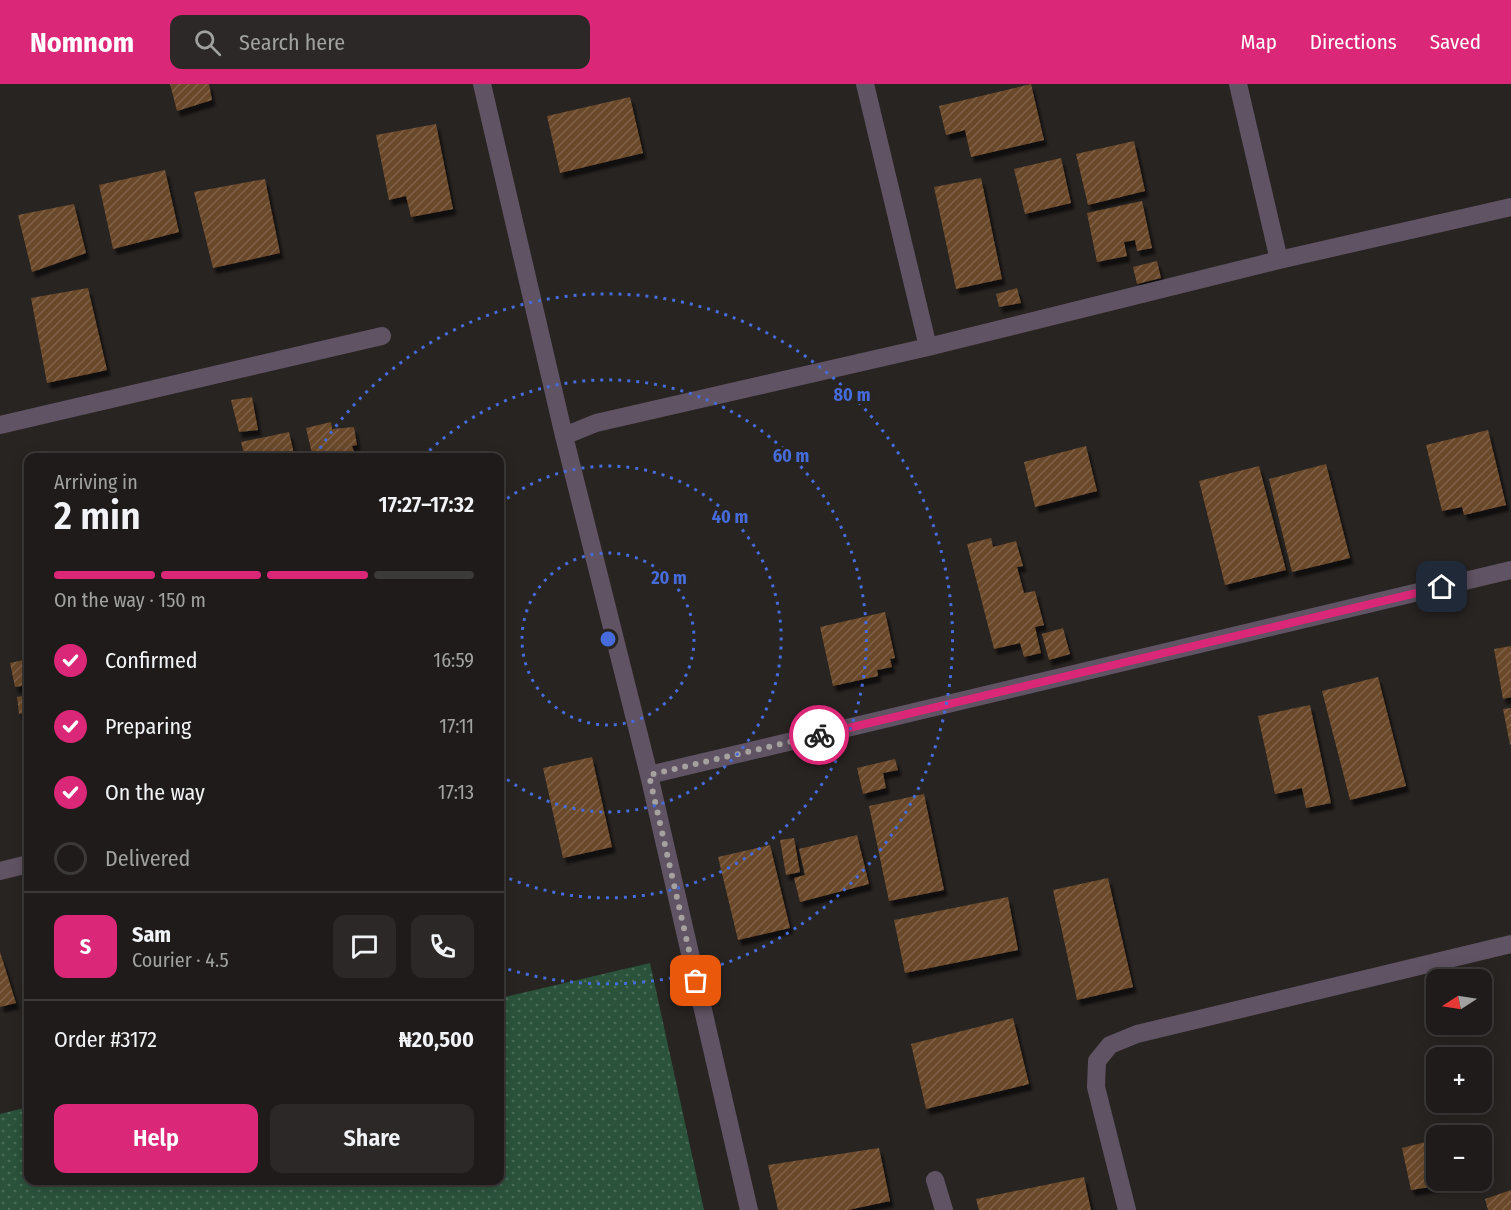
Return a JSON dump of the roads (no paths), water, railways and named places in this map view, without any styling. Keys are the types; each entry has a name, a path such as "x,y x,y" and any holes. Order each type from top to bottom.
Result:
{"street":[{"path":"482,84 564,436 649,775 749,1210"},
{"path":"865,84 928,347"},
{"path":"1238,84 1279,260"},
{"path":"564,436 596,423 928,347 1279,260 1511,207"},
{"path":"0,425 382,336"},
{"path":"649,775 1511,570"},
{"path":"0,871 24,865"},
{"path":"1126,1210 1096,1087 1097,1060 1110,1045 1137,1034 1511,944"},
{"path":"935,1180 944,1210"}]}
